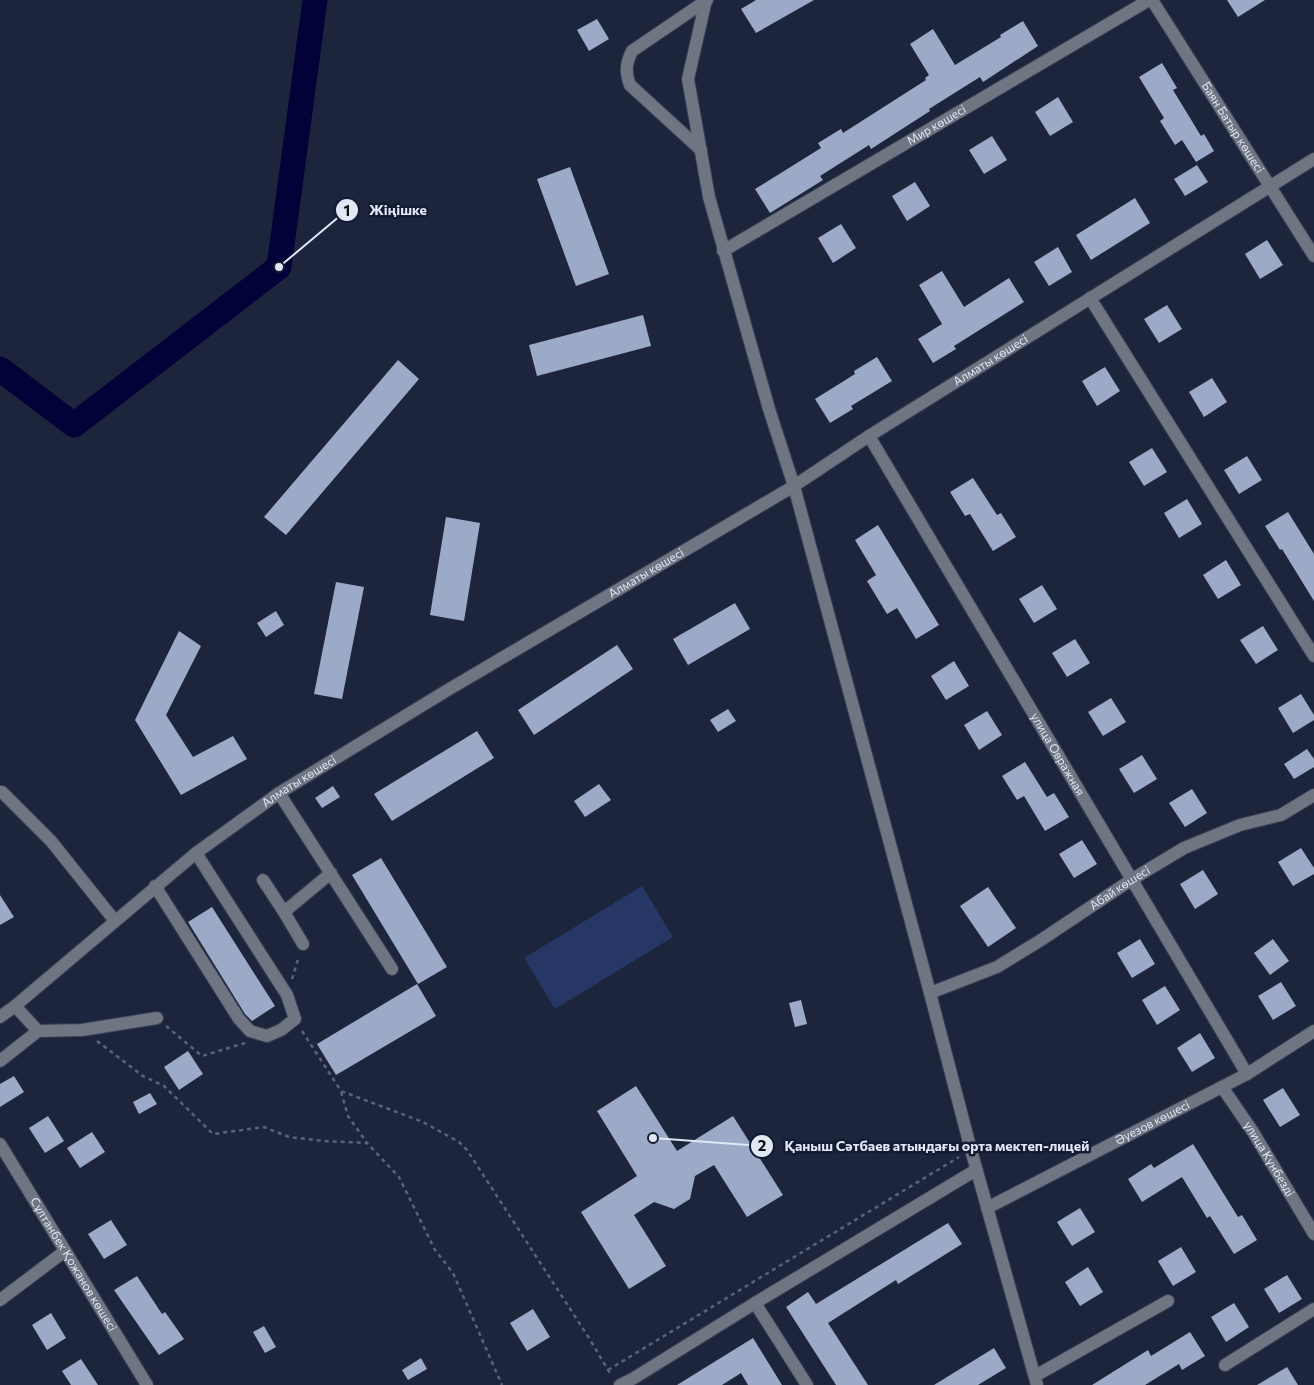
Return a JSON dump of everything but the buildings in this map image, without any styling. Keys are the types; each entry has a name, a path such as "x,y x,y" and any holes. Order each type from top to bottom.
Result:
{"street":[{"path":"701,150 630,84 626,73 627,61 632,51 707,0"},
{"path":"707,0 688,79 709,197 768,410 794,486 976,1170 1036,1381 1168,1301"},
{"name":"Баян Батыр көшесі","path":"1150,0 1314,256"},
{"name":"Мир көшесі","path":"723,251 1150,0"},
{"name":"Алматы көшесі","path":"0,1016 15,1006 196,853 279,793 446,691 794,486 869,436 1314,159"},
{"path":"1090,298 1314,656"},
{"name":"улица Овражная","path":"869,436 1247,1074"},
{"path":"0,792 51,842 115,921"},
{"path":"279,793 392,969"},
{"name":"Абай көшесі","path":"930,993 996,967 1184,848 1240,825 1281,814 1314,795"},
{"path":"155,886 240,1019 250,1031 266,1036 281,1030 294,1019 287,995 196,853"},
{"path":"284,912 331,874"},
{"path":"263,880 303,944"},
{"path":"15,1006 38,1030"},
{"path":"0,1061 38,1030 82,1030 158,1018"},
{"name":"Әуезов көшесі","path":"987,1208 1247,1074 1314,1031"},
{"name":"улица Күнбезді","path":"1222,1086 1253,1132 1314,1234"},
{"name":"Сұлтанбек Қожанов көшесі","path":"0,1144 147,1385"},
{"path":"616,1381 636,1382 755,1303 976,1170"},
{"path":"0,1300 65,1251"},
{"path":"755,1303 807,1385"},
{"path":"1225,1365 1314,1309"}],"path":[{"path":"287,995 303,944"},
{"path":"158,1018 202,1056 266,1036"},
{"path":"294,1019 340,1091 348,1116 367,1144 399,1177 435,1250 453,1273 502,1385"},
{"path":"82,1030 143,1076 164,1086 214,1134 264,1127 288,1136 367,1144"},
{"path":"340,1091 423,1122 459,1142 467,1150 616,1381"},
{"path":"608,1370 971,1150"}],"shaded area":[{"path":"642,886 673,937 555,1009 524,958"}],"waterway":[{"path":"0,369 74,425 279,267 315,0"}],"place":[{"name":"Жіңішке","path":"279,267"},
{"name":"Қаныш Сәтбаев атындағы орта мектеп-лицей","path":"653,1138"}]}
